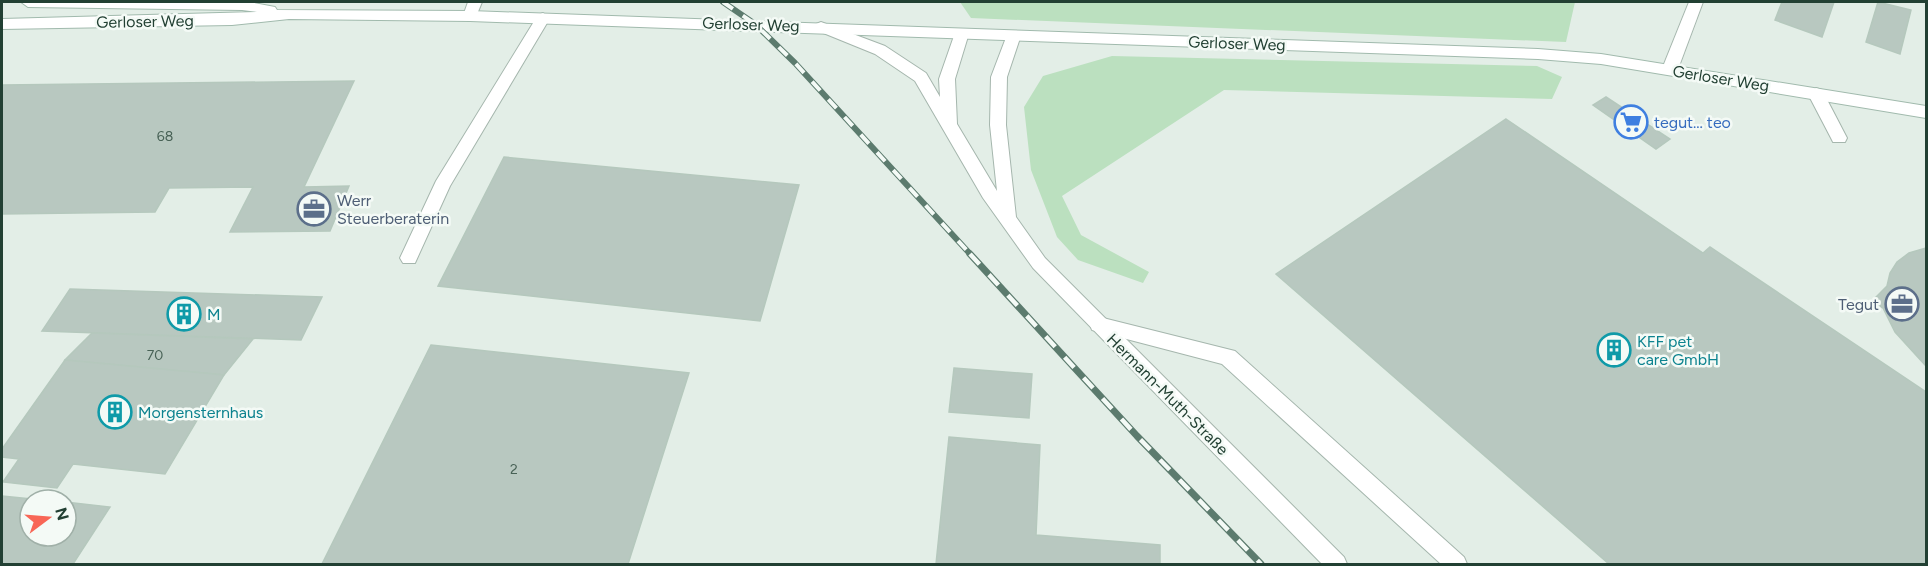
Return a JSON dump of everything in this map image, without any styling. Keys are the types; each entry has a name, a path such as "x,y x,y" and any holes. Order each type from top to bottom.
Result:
{"street":[{"name":"Gerloser Weg","path":"28,2 242,5 289,14"},
{"path":"1670,69 1696,2"},
{"name":"Gerloser Weg","path":"2,24 232,21 289,14 473,9 543,18 1538,54 1601,59 1670,69 1926,112"},
{"path":"409,258 442,185 543,18"},
{"name":"Hermann-Muth-Straße","path":"821,27 880,50 921,77 989,193 1008,216 1039,263 1336,564"},
{"name":"Hermann-Muth-Straße","path":"950,124 947,79 962,33"},
{"name":"Hermann-Muth-Straße","path":"1008,216 998,125 999,77 1014,35"},
{"path":"1816,94 1839,138"},
{"path":"1099,325 1228,357 1456,564"}],"green space":[{"path":"960,2 1575,2 1566,42 971,18"},
{"path":"1112,56 1537,66 1562,77 1552,99 1224,90 1062,196 1081,235 1149,272 1143,283 1078,260 1057,237 1031,170 1024,107 1043,76"}],"building":[{"path":"1782,2 1834,2 1822,37 1775,20"},
{"path":"1878,2 1911,10 1900,54 1866,42"},
{"path":"354,81 304,187 349,186 330,231 230,232 253,187 169,188 155,212 2,214 2,85"},
{"name":"tegut… teo","path":"1606,97 1670,139 1656,149 1593,105"},
{"name":"KFF pet care GmbH","path":"1506,119 1703,253 1710,247 1926,392 1926,564 1609,564 1276,274"},
{"path":"504,157 799,185 760,321 438,286"},
{"name":"Tegut","path":"1926,248 1926,366 1895,332 1883,308 1872,301 1887,286 1890,273 1897,262 1909,253"},
{"name":"M","path":"70,289 322,297 301,340 42,331"},
{"path":"92,333 253,339 224,375 65,360"},
{"path":"431,345 689,373 628,564 322,564"},
{"name":"Morgensternhaus","path":"65,360 224,375 165,474 73,464 57,488 3,482 19,459 2,457 2,449"},
{"path":"954,368 1032,374 1029,418 949,412"},
{"path":"949,437 1040,445 1036,535 1160,545 1160,564 936,564"},
{"path":"2,496 18,498 18,548 78,548 78,503 110,507 73,564 2,564"}],"railway":[{"path":"723,2 755,24 795,63 972,256"},
{"path":"970,254 1137,436 1261,564"}],"place":[{"name":"tegut… teo","path":"1631,122"},
{"name":"Werr Steuerberaterin","path":"314,209"},
{"name":"Tegut","path":"1902,304"},
{"name":"M","path":"184,314"},
{"name":"KFF pet care GmbH","path":"1614,350"},
{"name":"Morgensternhaus","path":"115,412"}]}
